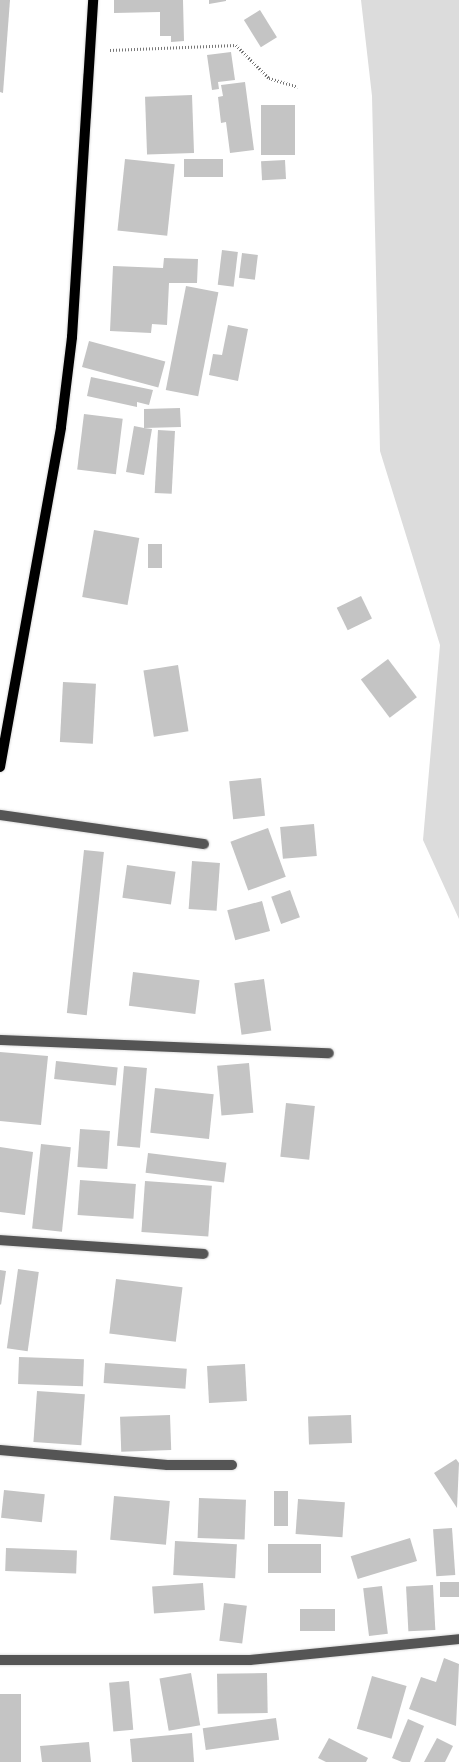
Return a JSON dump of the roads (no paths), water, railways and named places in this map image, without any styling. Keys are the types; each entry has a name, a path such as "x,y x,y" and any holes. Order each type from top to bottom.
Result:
{"main road":[{"path":"0,767 61,427 72,337 93,0"}],"street":[{"path":"0,815 204,844"},
{"path":"0,1040 328,1053"},
{"path":"0,1240 204,1254"},
{"path":"0,1450 167,1465 232,1465"},
{"path":"0,1660 250,1660 459,1639"}]}
